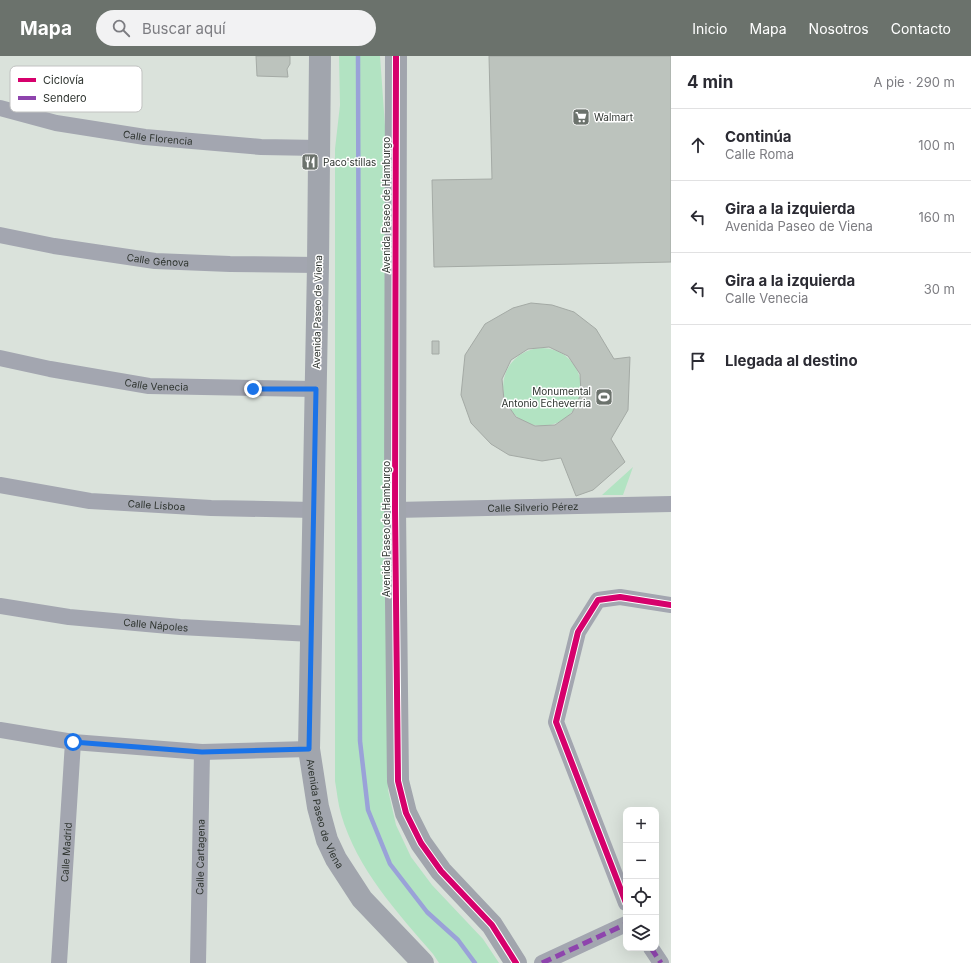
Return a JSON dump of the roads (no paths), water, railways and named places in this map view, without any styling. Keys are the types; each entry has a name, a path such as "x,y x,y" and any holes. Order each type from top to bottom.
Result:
{"street":[{"name":"Avenida Paseo de Viena","path":"320,56 318,264 309,749 318,807 327,840 336,859 362,899 423,963"},
{"name":"Avenida Paseo de Hamburgo","path":"396,56 396,510 398,781 406,813 421,843 440,870 492,925 516,963"},
{"name":"Calle Florencia","path":"0,108 10,111"},
{"name":"Calle Florencia","path":"15,112 56,123 145,137 261,147 319,148"},
{"name":"Calle Génova","path":"0,235 54,246 155,261 230,264 318,264"},
{"name":"Calle Venecia","path":"0,358 50,369 149,386 316,389"},
{"name":"Calle Lisboa","path":"0,485 90,500 211,508 314,510"},
{"name":"Calle Silverio Pérez","path":"396,510 671,504"},
{"path":"623,895 556,722 578,632 598,600 620,597 671,606"},
{"name":"Calle Nápoles","path":"0,606 69,617 180,627 312,634"},
{"path":"0,730 73,742 202,752 309,749"},
{"name":"Calle Madrid","path":"59,963 73,742"},
{"name":"Calle Cartagena","path":"198,963 202,752"},
{"path":"542,963 623,925"},
{"path":"653,951 661,963"}],"waterway":[{"path":"358,56 360,741 368,810 390,864 427,912 458,940 475,963"}],"place":[{"name":"Walmart","path":"581,117"},
{"name":"Paco'stillas","path":"310,162"},
{"name":"Monumental Antonio Echeverria","path":"604,397"}]}
